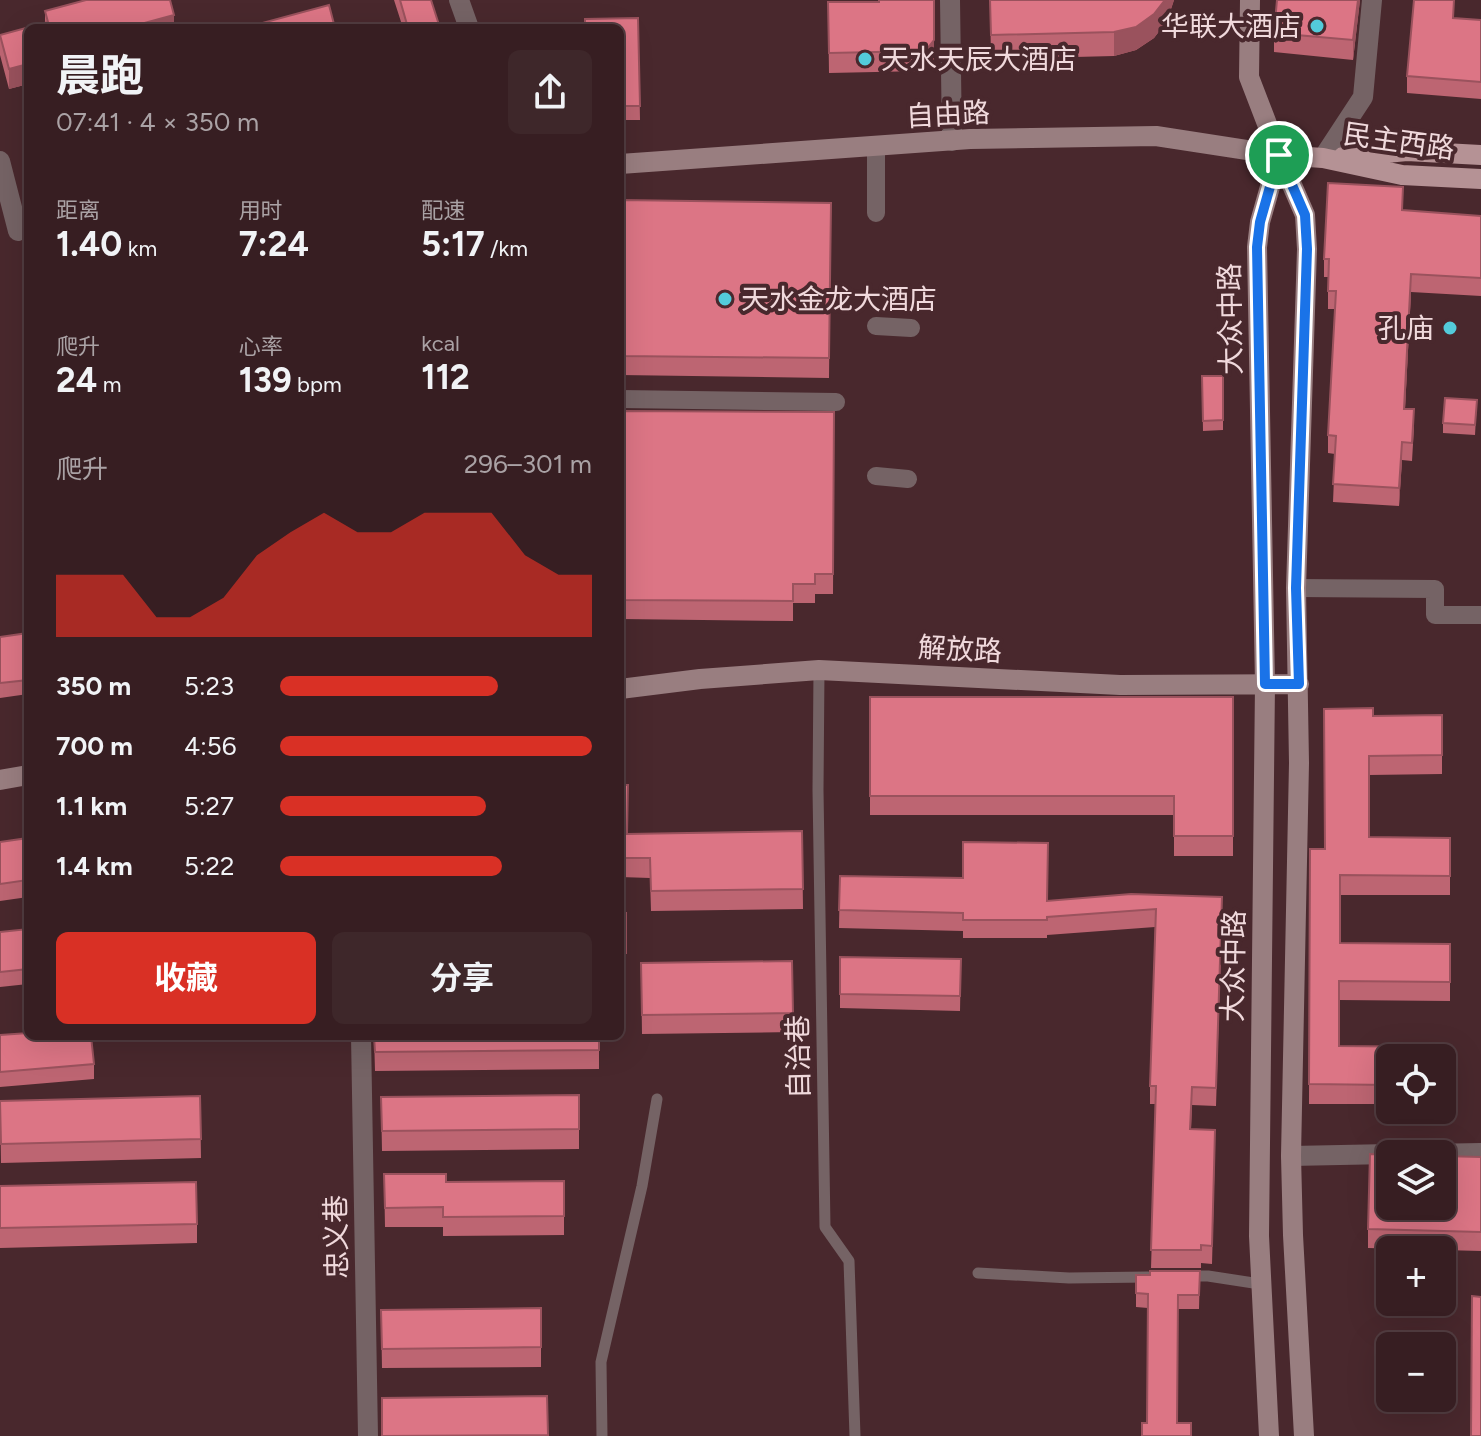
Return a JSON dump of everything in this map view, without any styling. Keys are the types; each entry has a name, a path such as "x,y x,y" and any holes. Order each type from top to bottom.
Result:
{"main road":[{"path":"1250,0 1249,77 1305,215 1307,249 1296,588 1299,778 1291,1156 1304,1436"},
{"name":"自由路","path":"624,164 985,139 1156,136 1279,155"},
{"name":"民主西路","path":"1323,158 1407,151 1481,155"},
{"path":"1279,155 1323,158"},
{"name":"大众中路","path":"1269,1436 1260,1284 1265,684 1257,247 1260,222 1279,155"},
{"name":"民主西路","path":"1323,158 1402,175 1481,179"},
{"name":"解放路","path":"624,688 819,670 1120,685 1299,684"},
{"path":"0,780 24,776"}],"street":[{"path":"459,0 468,24"},
{"path":"950,0 952,141"},
{"path":"1323,158 1363,97 1372,0"},
{"path":"876,146 876,213"},
{"path":"0,161 15,232"},
{"path":"876,326 911,328"},
{"path":"624,399 836,402"},
{"path":"876,476 908,479"},
{"path":"1296,588 1435,589 1435,615 1481,615"},
{"name":"忠义巷","path":"361,1040 368,1436"},
{"path":"1456,1153 1481,1153"},
{"path":"1291,1156 1376,1154"}],"lane":[{"name":"自治巷","path":"819,670 825,1227 849,1261 855,1436"},
{"path":"602,1436 601,1362 642,1186 657,1099"},
{"path":"978,1273 1069,1278 1162,1276"},
{"path":"1177,1276 1208,1276 1260,1284"}],"building":[{"path":"86,0 170,0 174,15 141,24 41,24 48,22 45,11"},
{"path":"400,0 431,0 439,24 407,24"},
{"path":"934,0 934,40 927,49 829,53 828,2"},
{"path":"990,0 1165,0 1154,14 1136,27 1114,32 991,35"},
{"name":"华联大酒店","path":"1277,0 1358,0 1353,40 1274,33"},
{"path":"1414,0 1454,0 1453,18 1481,20 1481,82 1407,76"},
{"path":"329,5 334,24 259,24"},
{"path":"638,18 640,106 624,106 624,24 585,24 585,19"},
{"path":"24,28 24,65 9,69 0,35"},
{"path":"1328,183 1403,187 1402,210 1481,216 1481,278 1411,274 1404,409 1414,409 1412,443 1402,442 1399,488 1333,484 1336,436 1328,435 1336,291 1328,291 1329,259 1324,259"},
{"name":"天水金龙大酒店","path":"624,200 831,203 829,358 624,356"},
{"path":"1202,376 1223,376 1223,420 1203,421"},
{"path":"1445,398 1477,400 1475,425 1443,423"},
{"path":"624,411 834,412 833,574 815,574 815,584 793,584 793,601 624,600"},
{"path":"24,634 24,680 0,683 0,637"},
{"path":"870,697 1233,697 1233,836 1174,836 1174,796 870,796"},
{"path":"1373,708 1373,716 1442,715 1442,755 1369,756 1369,837 1450,838 1450,876 1340,875 1340,943 1450,944 1450,982 1339,981 1339,1046 1376,1046 1376,1085 1309,1084 1310,849 1325,849 1324,709"},
{"path":"624,785 628,785 627,834 802,831 803,889 651,891 650,858 624,858"},
{"path":"24,839 24,881 0,884 0,842"},
{"path":"963,842 1048,843 1047,901 1131,894 1222,897 1216,1088 1192,1087 1190,1129 1215,1130 1212,1246 1201,1245 1201,1250 1151,1250 1156,1086 1150,1086 1156,909 1047,917 1047,920 963,920 963,913 839,910 840,876 963,878"},
{"path":"624,913 626,913 624,953"},
{"path":"24,929 24,969 0,972 0,932"},
{"path":"840,957 961,959 960,996 840,994"},
{"path":"792,961 793,1013 642,1015 641,963"},
{"path":"24,1033 24,1040 91,1040 94,1064 0,1072 0,1035"},
{"path":"374,1040 599,1040 599,1050 375,1052"},
{"path":"579,1095 579,1129 382,1131 381,1097"},
{"path":"200,1096 201,1139 1,1144 0,1101"},
{"path":"1370,1154 1376,1154 1376,1220 1456,1220 1456,1156 1481,1157 1481,1232 1368,1229"},
{"path":"384,1174 446,1174 446,1182 564,1181 564,1216 443,1217 443,1207 385,1208"},
{"path":"196,1182 197,1224 0,1228 0,1186"},
{"path":"1150,1271 1200,1271 1199,1295 1178,1295 1177,1423 1191,1423 1191,1436 1142,1436 1142,1423 1147,1423 1148,1294 1136,1293 1136,1275 1150,1275"},
{"path":"1472,1296 1481,1297 1481,1436 1471,1436"},
{"path":"541,1308 541,1347 382,1349 381,1310"},
{"path":"547,1396 548,1435 382,1436 382,1398"}],"place":[{"name":"华联大酒店","path":"1317,26"},
{"name":"天水天辰大酒店","path":"865,59"},
{"name":"天水金龙大酒店","path":"725,299"},
{"name":"孔庙","path":"1450,328"}],"route":[{"path":"1279,155 1305,215 1307,249 1296,588 1299,684 1265,684 1257,247 1260,222 1279,155"}]}
